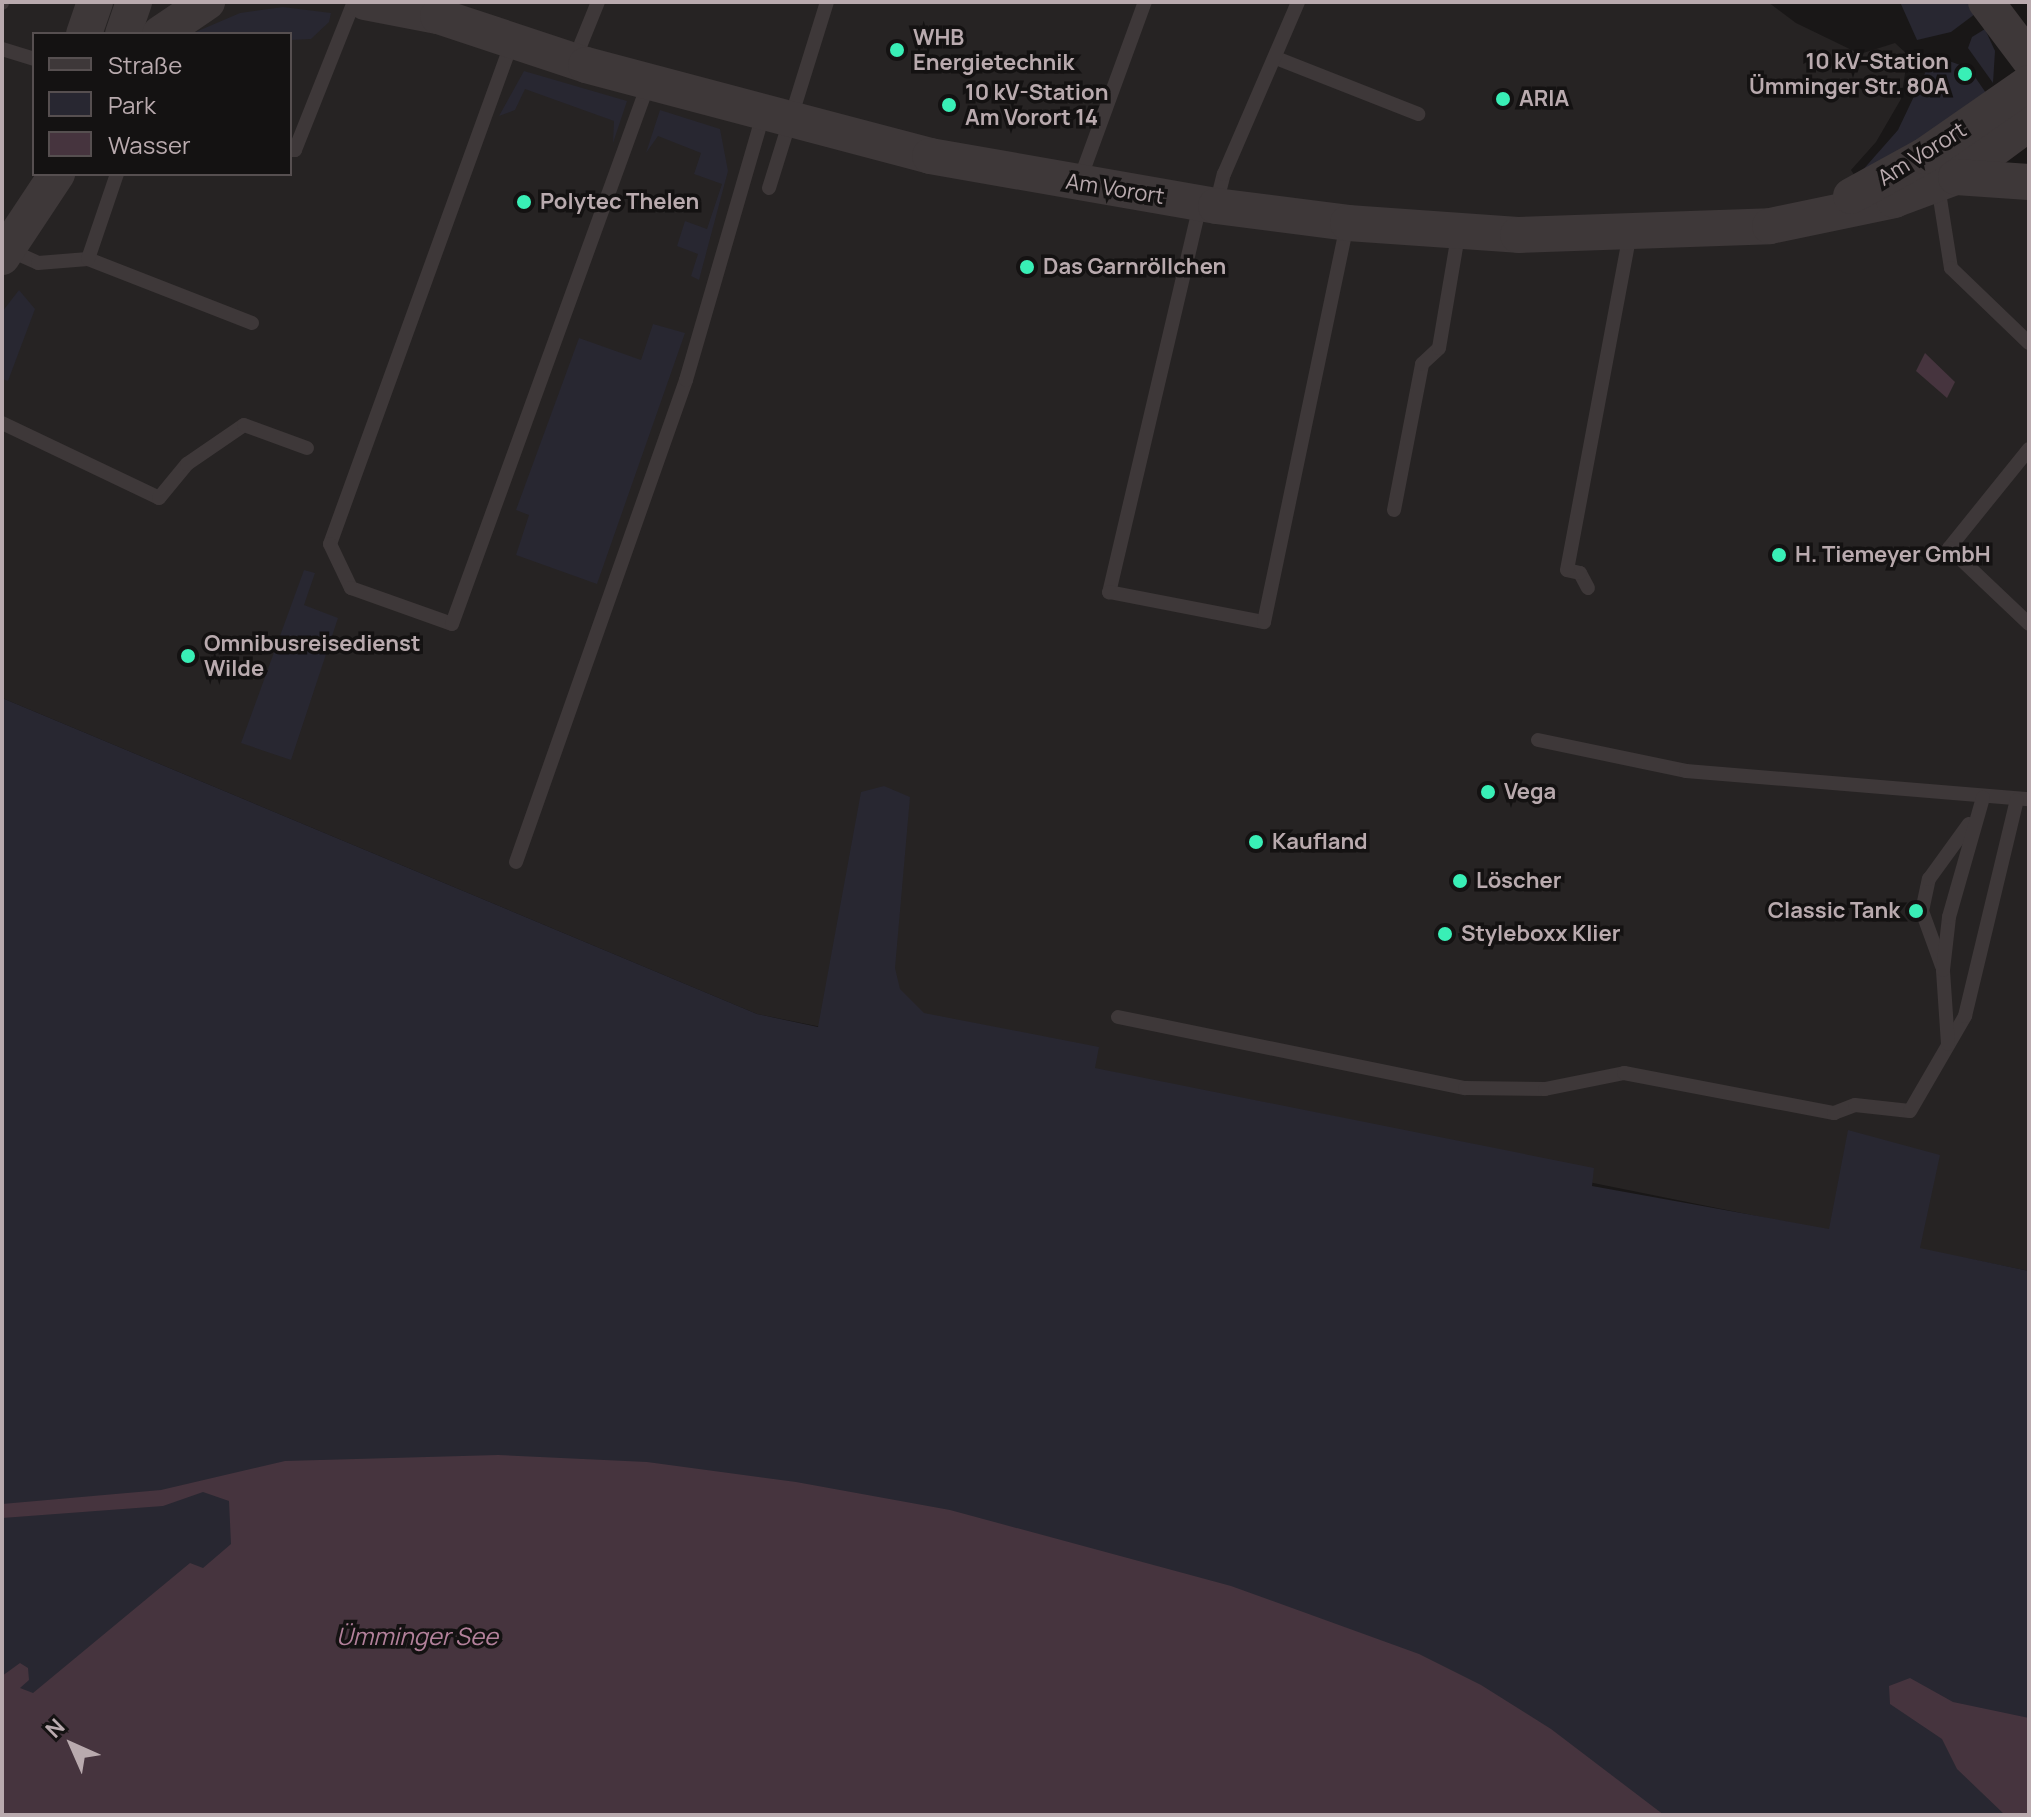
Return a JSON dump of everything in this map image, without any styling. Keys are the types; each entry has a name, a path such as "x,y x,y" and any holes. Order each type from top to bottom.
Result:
{"street":[{"path":"85,32 95,2"},
{"path":"124,32 134,2"},
{"path":"163,32 207,2"},
{"name":"Am Vorort","path":"365,2 425,9 574,61 775,118 1078,184 1348,223 1518,235 1630,234 1770,226 1811,218 1939,173 2029,123"},
{"path":"1986,2 2029,59"},
{"name":"Am Vorort","path":"1939,173 2029,83"},
{"name":"Am Vorort","path":"1939,173 2029,182"},
{"path":"4,253 34,176"},
{"path":"4,253 56,176"}],"lane":[{"path":"292,150 295,150 354,2"},
{"path":"574,61 598,2"},
{"path":"516,862 775,118 827,2"},
{"path":"1078,184 1145,2"},
{"path":"1298,2 1276,58 1208,205 1109,592 1264,622 1348,223"},
{"path":"513,41 330,544 351,588 452,624 649,82"},
{"path":"2,49 32,58"},
{"path":"1276,58 1418,114"},
{"path":"769,188 775,118"},
{"path":"1939,173 1951,268 2029,343"},
{"path":"88,259 116,176"},
{"path":"1394,510 1422,364 1439,348 1459,229"},
{"path":"1588,588 1580,573 1567,570 1630,234"},
{"path":"4,253 38,263 88,259 252,323"},
{"path":"2,423 159,498 187,464 244,425 307,448"},
{"path":"2029,449 1949,548 2029,624"},
{"path":"1118,1017 1465,1088 1545,1089 1624,1073 1834,1113 1855,1105 1910,1111 1965,1016 2023,799 1686,771 1538,740"},
{"path":"1943,970 1922,911 1929,879 1974,816 1983,798"},
{"path":"1948,1045 1943,970 1953,896 1974,816"}],"shaded area":[{"path":"2,2 1768,2 1796,23 1860,54 1895,43 1908,55 1901,99 1876,142 1851,170 1855,176 1933,198 1989,190 2029,194 2029,1271 757,1014 2,698"}],"green space":[{"path":"1900,2 1967,2 1975,14 1951,32 1917,40"},
{"path":"283,7 331,13 329,22 311,39 292,40 292,32 196,32 240,13"},
{"path":"1985,29 1995,51 1993,83 1968,48 1972,37"},
{"path":"1949,61 1963,66 1957,72 1968,83 1975,77 1986,93 1941,131 1861,172 1898,130 1926,71"},
{"path":"524,71 627,101 613,143 614,121 525,89 515,110 499,116"},
{"path":"660,110 720,129 728,171 699,280 691,276 698,254 677,246 685,221 707,229 722,184 694,174 701,153 658,136 646,153"},
{"path":"19,290 35,309 8,381 2,379 2,312"},
{"path":"653,324 685,333 597,584 516,555 529,515 516,510 579,338 641,360"},
{"path":"304,570 315,573 304,605 338,618 291,760 241,743"},
{"path":"2,698 757,1014 818,1027 861,792 884,786 910,797 895,968 900,989 924,1013 1099,1047 1095,1068 1594,1168 1592,1186 1829,1229 1848,1130 1940,1155 1920,1248 2029,1271 2029,1815 2,1815"}],"water":[{"path":"1925,353 1955,382 1947,398 1916,371"},
{"name":"Ümminger See","path":"498,1455 647,1462 796,1482 950,1510 1231,1586 1419,1654 1481,1685 1551,1729 1664,1815 2,1815 2,1676 20,1663 28,1668 29,1680 20,1688 33,1693 190,1563 203,1568 231,1544 229,1501 203,1492 163,1506 2,1518 2,1504 161,1490 285,1461"},
{"path":"1910,1678 1953,1702 2029,1718 2029,1815 2005,1815 1957,1769 1942,1739 1890,1704 1889,1686"}],"place":[{"name":"WHB Energietechnik","path":"897,50"},
{"name":"10 kV-Station Ümminger Str. 80A","path":"1965,74"},
{"name":"ARIA","path":"1503,99"},
{"name":"10 kV-Station Am Vorort 14","path":"949,105"},
{"name":"Polytec Thelen","path":"524,202"},
{"name":"Das Garnröllchen","path":"1027,267"},
{"name":"H. Tiemeyer GmbH","path":"1779,555"},
{"name":"Omnibusreisedienst Wilde","path":"188,656"},
{"name":"Vega","path":"1488,792"},
{"name":"Kaufland","path":"1256,842"},
{"name":"Löscher","path":"1460,881"},
{"name":"Classic Tank","path":"1916,911"},
{"name":"Styleboxx Klier","path":"1445,934"}]}
